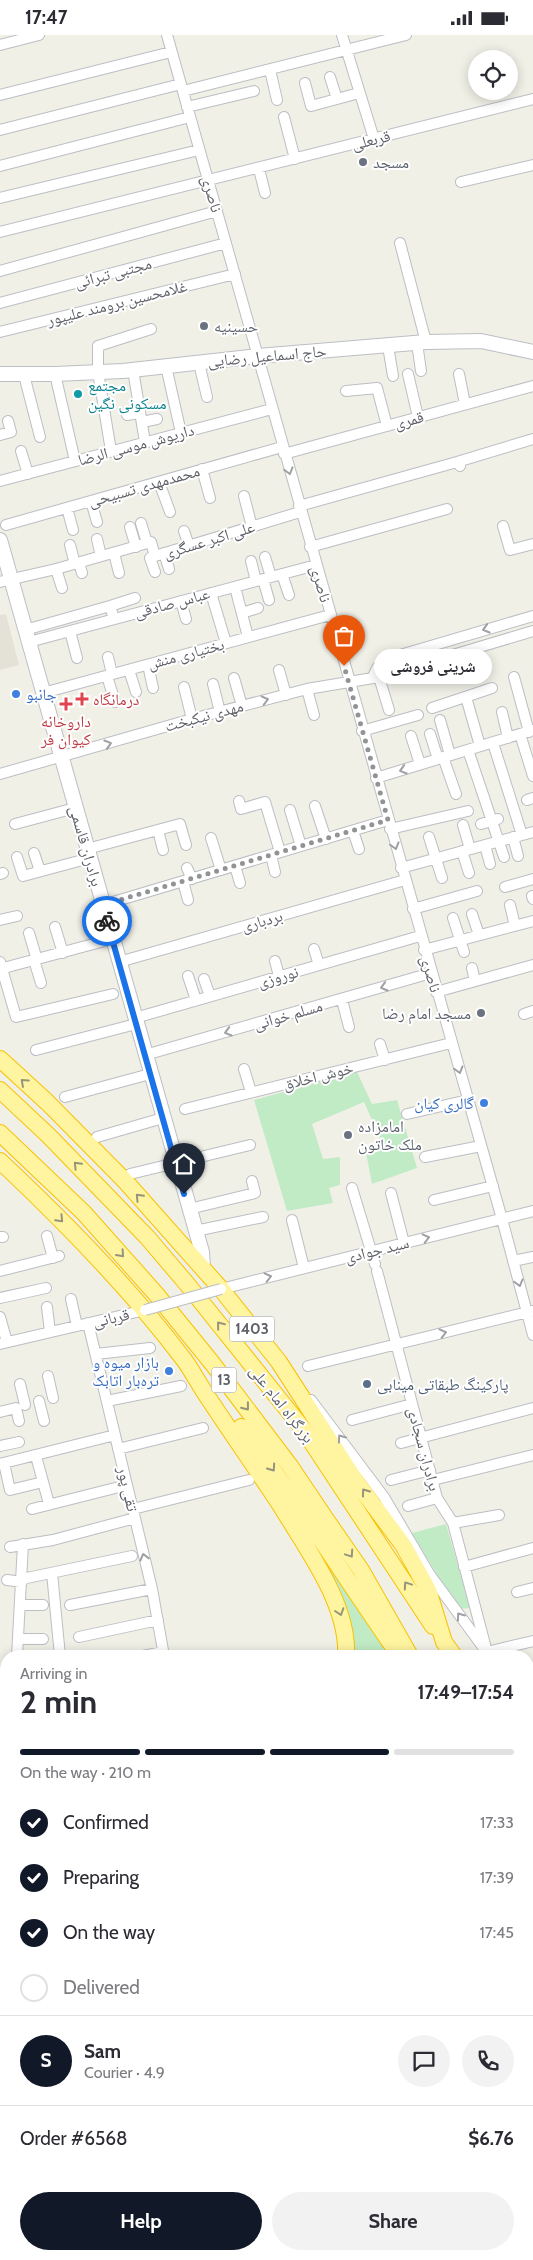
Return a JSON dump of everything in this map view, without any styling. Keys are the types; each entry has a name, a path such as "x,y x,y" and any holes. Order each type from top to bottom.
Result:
{"highway":[{"name":"1403","path":"0,1059 86,1141 171,1232 221,1289 280,1362 357,1483 403,1545 428,1590 447,1649"},
{"name":"بزرگراه امام علی","path":"0,1090 48,1135 147,1237 241,1351 303,1429 447,1649"},
{"name":"بزرگراه امام علی","path":"0,1133 84,1213 156,1294 212,1363 290,1466 336,1533 361,1570 407,1650"},
{"path":"0,1161 43,1201 145,1310 186,1362 261,1475 329,1588 342,1617 346,1650"},
{"path":"186,1362 212,1389 265,1458 346,1580 398,1650"}],"main road":[{"name":"حاج اسماعیل رضایی","path":"0,374 24,375 133,370 258,356 422,343 481,341 533,353"},
{"name":"برادران قاسمی","path":"0,540 5,581 27,636 202,1253 203,1268"},
{"path":"171,1232 180,1229 186,1224 189,1209"}],"street":[{"path":"0,45 39,35"},
{"name":"ناصری","path":"167,35 404,880 513,1261 530,1312 533,1335"},
{"path":"342,35 374,139"},
{"path":"0,130 182,88 270,70 406,35"},
{"path":"0,95 171,52"},
{"path":"270,70 277,100"},
{"path":"330,77 337,99"},
{"path":"305,83 311,106 360,93"},
{"path":"0,166 189,112 254,91"},
{"name":"قربعلی","path":"0,232 259,169 533,99"},
{"path":"284,117 295,159"},
{"path":"0,198 200,150"},
{"path":"461,182 533,165"},
{"path":"259,169 265,193"},
{"path":"0,271 217,211"},
{"name":"مجتبی تبرائی","path":"0,303 226,243"},
{"path":"400,243 422,343 421,371"},
{"name":"غلامحسین برومند علیپور","path":"0,332 235,274"},
{"path":"111,451 98,372 98,346 152,329"},
{"path":"388,345 393,375"},
{"path":"199,363 207,397"},
{"path":"166,366 181,433"},
{"path":"133,370 146,442"},
{"path":"55,374 75,461"},
{"path":"408,374 418,417"},
{"path":"459,374 466,404"},
{"path":"24,375 40,437"},
{"name":"قمری","path":"283,450 387,426 533,386"},
{"path":"346,391 377,387 387,426"},
{"name":"داریوش موسی الرضا","path":"0,481 272,409"},
{"path":"127,415 157,419"},
{"path":"0,435 11,432 8,421"},
{"name":"علی اکبر عسگری","path":"5,581 56,569 78,567 101,557 151,542 160,555 252,527 300,509 458,464 533,439"},
{"name":"محمدمهدی تسبیحی","path":"6,525 202,469 283,450"},
{"path":"21,451 28,473"},
{"path":"202,469 210,498"},
{"path":"159,482 170,512"},
{"path":"244,496 252,527"},
{"path":"91,501 97,522"},
{"path":"67,508 73,529"},
{"path":"310,547 447,509"},
{"path":"141,523 147,543"},
{"path":"503,526 510,550 533,544"},
{"path":"130,527 136,547"},
{"path":"184,531 189,546"},
{"path":"96,539 101,557"},
{"path":"70,545 78,567"},
{"path":"114,553 119,573"},
{"path":"154,572 150,558 160,555 169,569"},
{"path":"263,579 265,557"},
{"path":"251,561 263,579 269,601"},
{"name":"عباس صادقی","path":"27,636 70,631 316,565"},
{"path":"56,569 62,588"},
{"path":"282,574 289,595"},
{"path":"235,587 248,637"},
{"path":"212,593 226,643"},
{"path":"27,636 135,598"},
{"path":"181,601 186,619"},
{"path":"110,606 114,619"},
{"path":"242,613 258,609"},
{"name":"بختیاری منش","path":"43,693 330,615"},
{"path":"389,710 376,677 377,668 390,658 533,616"},
{"path":"70,631 77,658"},
{"name":"مهدی نیکبخت","path":"0,774 192,719 307,689 376,677 533,631"},
{"path":"108,657 115,702"},
{"path":"148,665 153,688"},
{"path":"129,670 136,692"},
{"path":"278,670 286,695"},
{"path":"514,677 527,732 533,776"},
{"path":"234,678 242,706"},
{"path":"212,684 220,712"},
{"path":"184,687 192,719"},
{"path":"432,708 492,688"},
{"path":"307,689 314,715"},
{"path":"466,697 480,746"},
{"path":"502,712 508,738"},
{"path":"362,731 418,715"},
{"path":"440,720 444,757 456,794"},
{"path":"376,778 527,732"},
{"path":"430,734 444,757"},
{"path":"410,736 420,765"},
{"path":"493,743 517,836 518,856"},
{"path":"468,750 490,821 504,857"},
{"path":"239,801 241,809 265,802 275,854 275,872"},
{"path":"315,806 326,839"},
{"path":"15,824 75,808"},
{"path":"290,810 301,846"},
{"path":"103,905 353,831 468,811"},
{"path":"17,857 23,876 180,824 186,845"},
{"path":"463,825 469,873"},
{"path":"158,830 163,851"},
{"path":"353,831 359,849"},
{"path":"401,868 533,832"},
{"path":"429,837 442,878"},
{"path":"211,838 220,870"},
{"path":"485,845 490,864"},
{"path":"34,853 40,871"},
{"path":"235,866 240,883"},
{"path":"187,867 188,900"},
{"path":"505,887 533,879"},
{"name":"بردباری","path":"119,962 404,880"},
{"path":"413,909 477,891"},
{"path":"510,905 515,926"},
{"path":"472,914 479,935"},
{"path":"0,920 17,916"},
{"path":"453,918 464,952"},
{"path":"424,950 533,921"},
{"path":"55,927 62,953"},
{"path":"29,933 41,983"},
{"name":"نوروزی","path":"36,1050 136,1021 196,1000 420,936"},
{"path":"112,939 36,960 1,967 16,1017 113,993"},
{"path":"314,949 319,965"},
{"path":"275,961 279,977"},
{"path":"436,992 533,965"},
{"path":"472,969 475,981"},
{"name":"مسلم خوانی","path":"145,1055 431,973"},
{"path":"188,976 196,1000"},
{"path":"204,979 210,996"},
{"path":"342,1000 349,1027"},
{"name":"خوش اخلاق","path":"185,1109 451,1043"},
{"path":"380,1044 385,1060"},
{"path":"244,1069 251,1092"},
{"path":"65,1097 150,1074"},
{"path":"407,1114 468,1100"},
{"path":"97,1137 163,1118"},
{"path":"130,1174 250,1145"},
{"path":"425,1157 481,1146"},
{"path":"189,1209 255,1193 252,1181"},
{"path":"434,1200 493,1187"},
{"name":"برادران سجادی","path":"352,1188 376,1267 431,1475 438,1498 453,1523 486,1650"},
{"path":"391,1193 404,1243"},
{"name":"سید جوادی","path":"221,1289 533,1211"},
{"path":"195,1231 263,1217"},
{"path":"292,1220 304,1268"},
{"path":"0,1271 56,1257 47,1236"},
{"path":"513,1261 533,1257"},
{"path":"0,1298 46,1288"},
{"name":"قربانی","path":"4,1343 145,1310 221,1289"},
{"path":"71,1299 77,1326"},
{"path":"47,1307 50,1332"},
{"path":"308,1366 530,1312"},
{"path":"0,1317 4,1343"},
{"name":"تقی پور","path":"88,1323 152,1589 163,1650"},
{"path":"96,1354 150,1347"},
{"path":"280,1362 330,1423 384,1497 430,1575 484,1650"},
{"path":"48,1376 53,1397"},
{"path":"19,1421 20,1384"},
{"path":"107,1401 180,1386"},
{"path":"39,1401 44,1421"},
{"path":"352,1420 412,1404"},
{"path":"0,1412 20,1406"},
{"path":"401,1443 533,1408"},
{"path":"118,1449 203,1428"},
{"path":"43,1482 10,1489 2,1463 115,1435"},
{"path":"0,1446 19,1442"},
{"path":"392,1480 431,1475 533,1455"},
{"path":"36,1456 49,1504"},
{"path":"10,1547 53,1540 249,1480"},
{"path":"32,1509 127,1485"},
{"path":"408,1506 438,1498"},
{"path":"453,1523 499,1515"},
{"path":"18,1650 24,1545"},
{"path":"464,1567 533,1548"},
{"path":"7,1580 22,1581 132,1556"},
{"path":"52,1573 59,1650"},
{"path":"517,1592 533,1588"},
{"path":"70,1605 152,1589"},
{"path":"20,1605 43,1605"},
{"path":"79,1637 158,1621"},
{"path":"19,1639 43,1639"},
{"path":"501,1650 533,1641"}],"shaded area":[{"path":"6,614 19,665 0,670 0,615"}],"green space":[{"path":"357,1072 372,1104 397,1100 417,1168 372,1184 366,1153 383,1145 364,1102 312,1124 323,1159 340,1157 340,1185 329,1188 333,1203 287,1211 254,1100"},
{"path":"242,1433 392,1650 350,1650 350,1633"},
{"path":"446,1524 470,1608 458,1609 412,1533"}],"way so far":[{"path":"107,921 103,905 388,820 344,666"}],"place":[{"name":"مسجد","path":"363,162"},
{"name":"حسینیه","path":"204,326"},
{"name":"مجتمع مسکونی نگین","path":"78,394"},
{"name":"شرینی فروشی","path":"344,666"},
{"name":"جانبو","path":"16,694"},
{"name":"درمانگاه","path":"82,699"},
{"name":"داروخانه کیوان فر","path":"66,704"},
{"name":"مسجد امام رضا","path":"481,1013"},
{"name":"گالری کیان","path":"484,1103"},
{"name":"امامزاده ملک خاتون","path":"348,1135"},
{"name":"بازار میوه و تره‌بار اتابک","path":"169,1371"},
{"name":"پارکینگ طبقاتی مینابی","path":"367,1384"}],"route":[{"path":"107,921 184,1194"}]}
